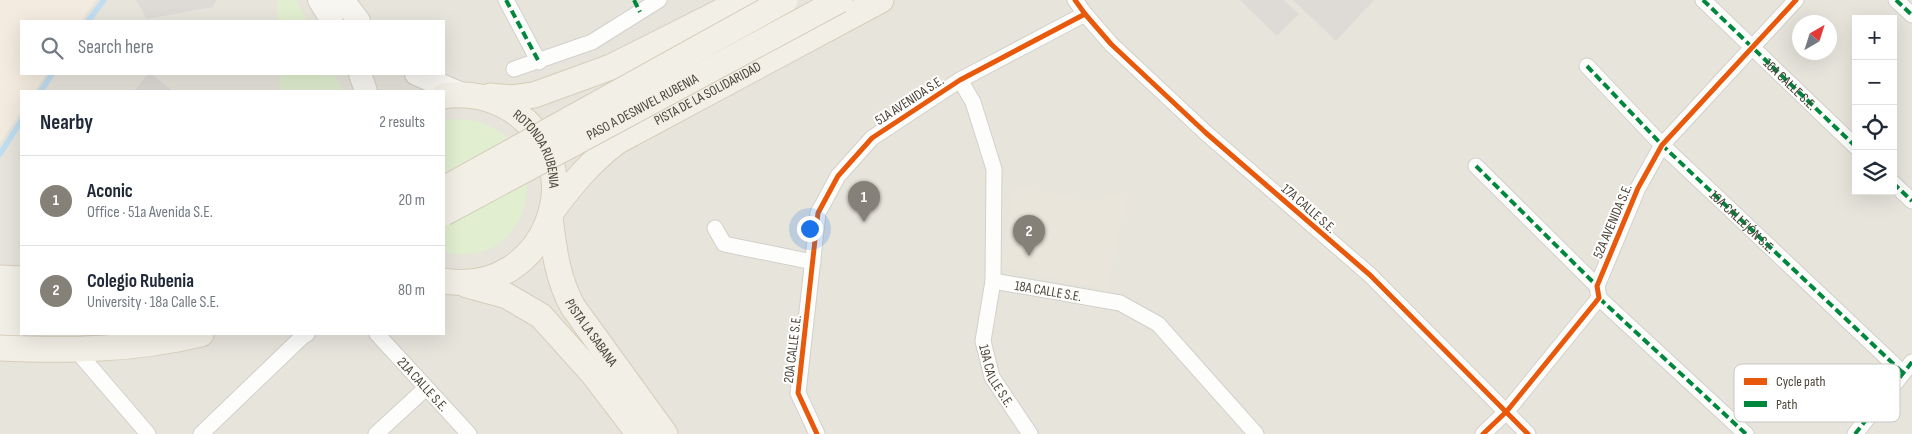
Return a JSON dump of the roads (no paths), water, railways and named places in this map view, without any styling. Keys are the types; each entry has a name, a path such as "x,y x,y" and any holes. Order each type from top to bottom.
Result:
{"main road":[{"path":"458,95 512,98 534,95 611,67 744,0"},
{"name":"PASO A DESNIVEL RUBENIA","path":"445,188 786,0"},
{"name":"PASO A DESNIVEL RUBENIA","path":"445,212 840,0"},
{"name":"PISTA DE LA SOLIDARIDAD","path":"551,214 581,174 618,140 881,0"},
{"name":"ROTONDA RUBENIA","path":"449,282 491,278 520,262 535,246 551,214 554,192 553,173 548,154 539,137 520,116 504,105 486,98 458,95"},
{"name":"PISTA LA SABANA","path":"551,214 555,260 567,296 578,315 665,434"},
{"path":"0,278 20,279"},
{"name":"PISTA LA SABANA","path":"449,282 486,289 508,296 542,316 594,375 640,434"},
{"path":"0,302 20,302"},
{"path":"0,322 20,323"},
{"path":"0,348 76,350 127,346 196,335"}],"street":[{"path":"319,0 331,20"},
{"path":"343,0 357,20"},
{"path":"506,0 539,62"},
{"path":"514,69 539,62 592,42 637,6 659,0"},
{"name":"17A CALLE S.E.","path":"1075,0 1111,44 1206,133 1370,275 1528,434"},
{"name":"16A CALLE S.E.","path":"1703,0 1852,143"},
{"name":"52A AVENIDA S.E.","path":"1483,434 1507,411 1598,292 1638,188 1662,145 1796,0"},
{"path":"1896,0 1912,15"},
{"name":"51A AVENIDA S.E.","path":"813,262 818,213 838,176 872,138 960,80 1085,14"},
{"name":"16A CALLEJÓN S.E.","path":"1587,66 1662,145 1908,368"},
{"path":"360,75 366,90"},
{"path":"418,75 458,95"},
{"path":"960,80 973,102 994,169 993,281"},
{"path":"1476,166 1598,292 1746,434"},
{"path":"1897,187 1912,201"},
{"path":"714,228 724,244 813,262"},
{"name":"20A CALLE S.E.","path":"813,262 798,393 817,434"},
{"name":"19A CALLE S.E.","path":"993,281 984,341 992,377 1030,434"},
{"name":"18A CALLE S.E.","path":"993,281 1120,303 1158,324 1256,434"},
{"path":"202,434 305,335"},
{"name":"21A CALLE S.E.","path":"378,335 468,434"},
{"path":"76,350 148,434"},
{"path":"1900,378 1908,368"},
{"path":"376,434 426,388"},
{"path":"1855,434 1865,422"}],"waterway":[{"path":"89,20 104,0"},
{"path":"42,90 51,75"},
{"path":"0,154 20,123"}],"place":[{"name":"Aconic","path":"864,222"},
{"name":"Colegio Rubenia","path":"1029,256"}]}
